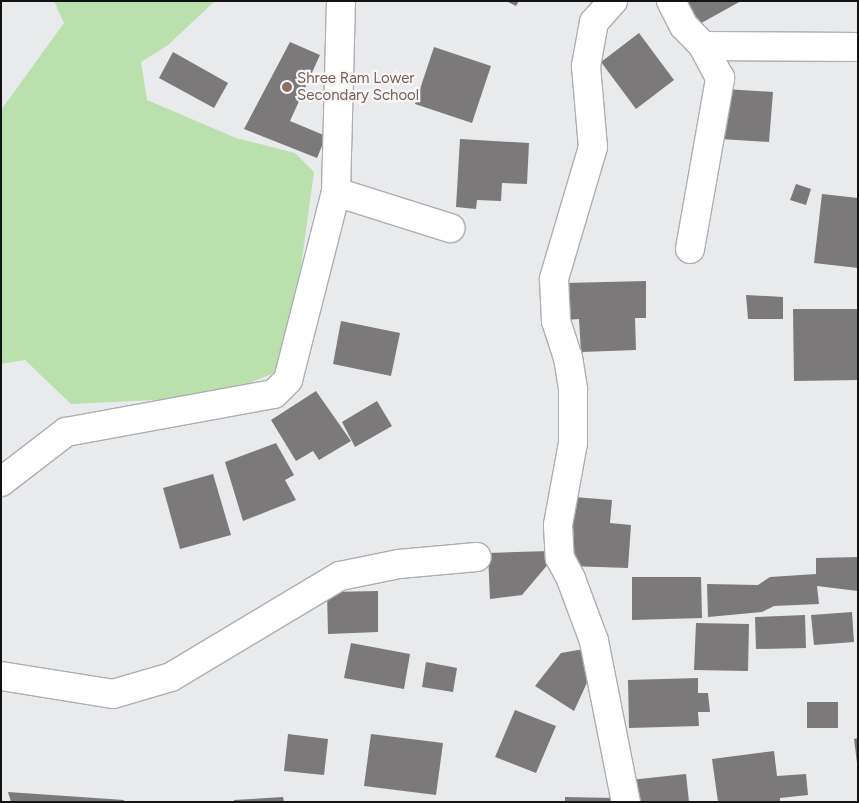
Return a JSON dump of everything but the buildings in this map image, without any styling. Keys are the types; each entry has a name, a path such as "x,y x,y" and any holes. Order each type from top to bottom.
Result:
{"street":[{"path":"1,482 66,432 274,394 288,380 336,192 341,1"},
{"path":"613,1 594,22 586,66 592,147 554,279 556,321 568,357 572,390 572,443 558,525 560,558 572,579 594,641 626,802"},
{"path":"671,1 684,26 702,46 720,78 690,249"},
{"path":"702,46 858,47"},
{"path":"336,192 450,228"},
{"path":"1,676 112,694 171,677 340,576 400,564 477,557"}],"green space":[{"path":"54,1 215,1 168,45 141,62 147,100 236,138 295,153 314,172 301,266 276,372 216,397 71,404 25,360 1,364 1,110 64,23"}],"place":[{"name":"Shree Ram Lower Secondary School","path":"287,87"}]}
